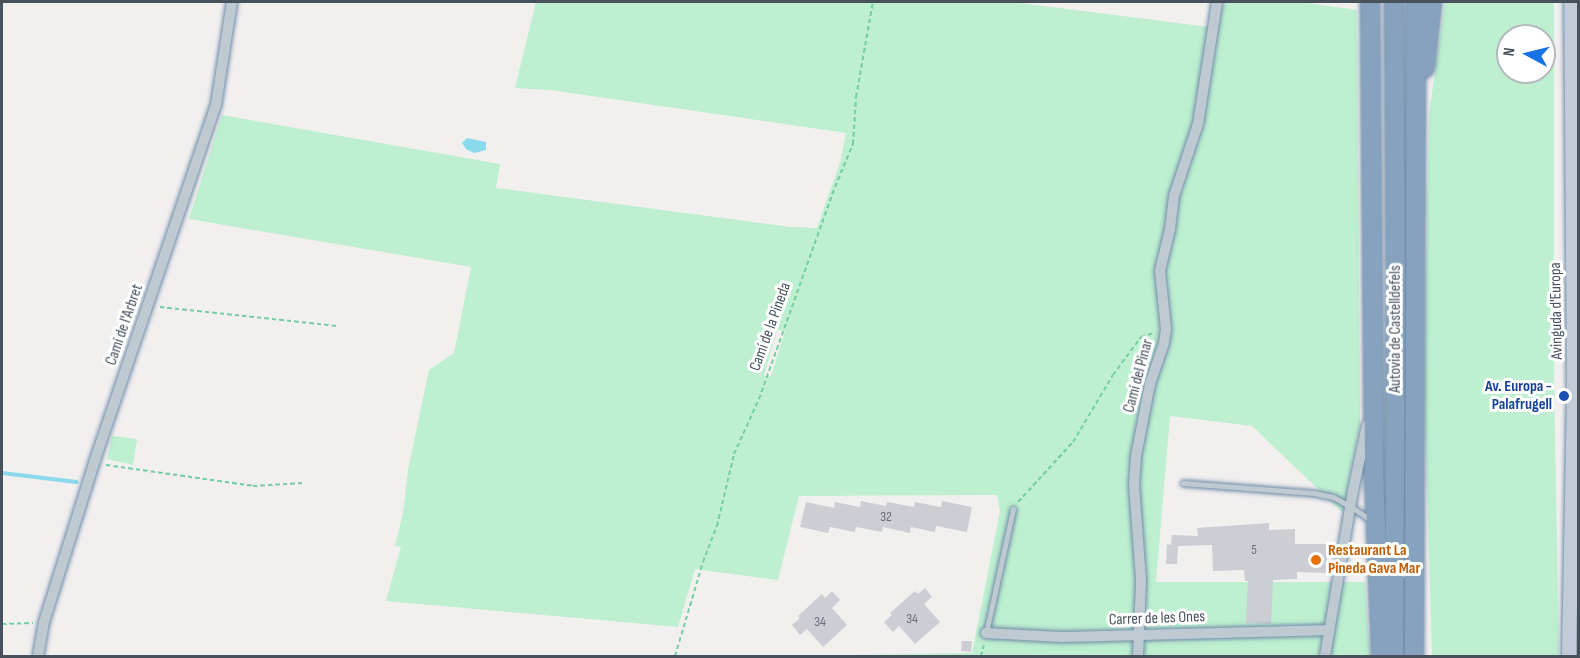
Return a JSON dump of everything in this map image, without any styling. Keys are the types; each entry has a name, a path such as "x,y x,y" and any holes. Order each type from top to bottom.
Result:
{"highway":[{"path":"1370,2 1373,401 1381,657"},
{"name":"Autovia de Castelldefels","path":"1394,2 1396,269 1394,657"},
{"name":"Autovia de Castelldefels","path":"1414,657 1416,2"},
{"path":"1414,145 1432,2"}],"street":[{"name":"Camí de l'Arbret","path":"38,657 44,622 95,460 216,105 232,2"},
{"name":"Camí del Pinar","path":"1138,657 1141,580 1134,485 1136,456 1150,384 1166,329 1160,271 1170,229 1173,196 1192,144 1200,112 1216,2"},
{"name":"Avinguda d'Europa","path":"1569,657 1576,392 1570,2"},
{"path":"1325,657 1350,506 1373,401"},
{"name":"Carrer de les Ones","path":"986,633 1061,637 1328,630"}],"lane":[{"path":"1183,483 1314,493 1333,497 1376,524"},
{"path":"986,633 1012,509"}],"path":[{"name":"Camí de la Pineda","path":"675,657 703,562 717,526 734,454 759,399 835,187 853,144 856,97 873,2"},
{"path":"149,302 165,309 337,326"},
{"path":"1012,509 1073,442 1113,375 1141,337 1166,329"},
{"path":"95,460 110,467 253,486 303,483"},
{"path":"2,624 44,622"}],"green space":[{"path":"536,2 1013,2 1217,28 1224,2 1301,2 1357,10 1360,424 1343,513 1252,426 1170,416 1156,582 1365,582 1370,656 787,656 972,653 1000,511 997,495 799,496 778,580 695,569 678,627 386,601 401,547 395,546 429,370 454,353 471,267 189,219 222,115 500,164 496,188 791,227 817,228 840,163 846,133 550,90 515,88","holes":["777,330 785,331 771,376 764,376"]},
{"path":"1445,2 1554,2 1554,24 1496,24 1496,84 1554,84 1554,376 1559,656 1432,656 1424,387 1429,114"},
{"path":"112,436 137,439 133,465 107,459"}],"water":[{"path":"467,138 486,142 486,150 474,153 466,149 462,143"}],"building":[{"path":"861,501 886,506 887,502 914,507 915,502 941,507 942,501 972,507 967,532 936,526 935,532 911,527 910,533 883,527 882,532 856,527 855,532 830,527 828,533 800,527 806,502 834,508 835,502 860,507"},
{"path":"1269,523 1269,530 1295,529 1295,544 1327,544 1327,573 1297,572 1297,579 1273,580 1271,624 1246,623 1248,581 1245,581 1244,570 1213,571 1212,545 1178,546 1177,564 1166,564 1167,544 1171,545 1172,535 1198,536 1197,528"},
{"path":"925,588 932,597 924,604 940,622 915,644 899,626 893,632 884,622 892,615 890,613 915,591 918,594"},
{"path":"832,591 840,600 832,608 847,625 823,647 807,629 800,635 792,625 800,618 798,616 822,594 825,598"},
{"path":"962,641 972,641 971,652 961,651"}],"waterway":[{"path":"2,473 76,482"}],"place":[{"name":"Av. Europa - Palafrugell","path":"1564,396"},
{"name":"Restaurant La Pineda Gava Mar","path":"1316,560"}]}
